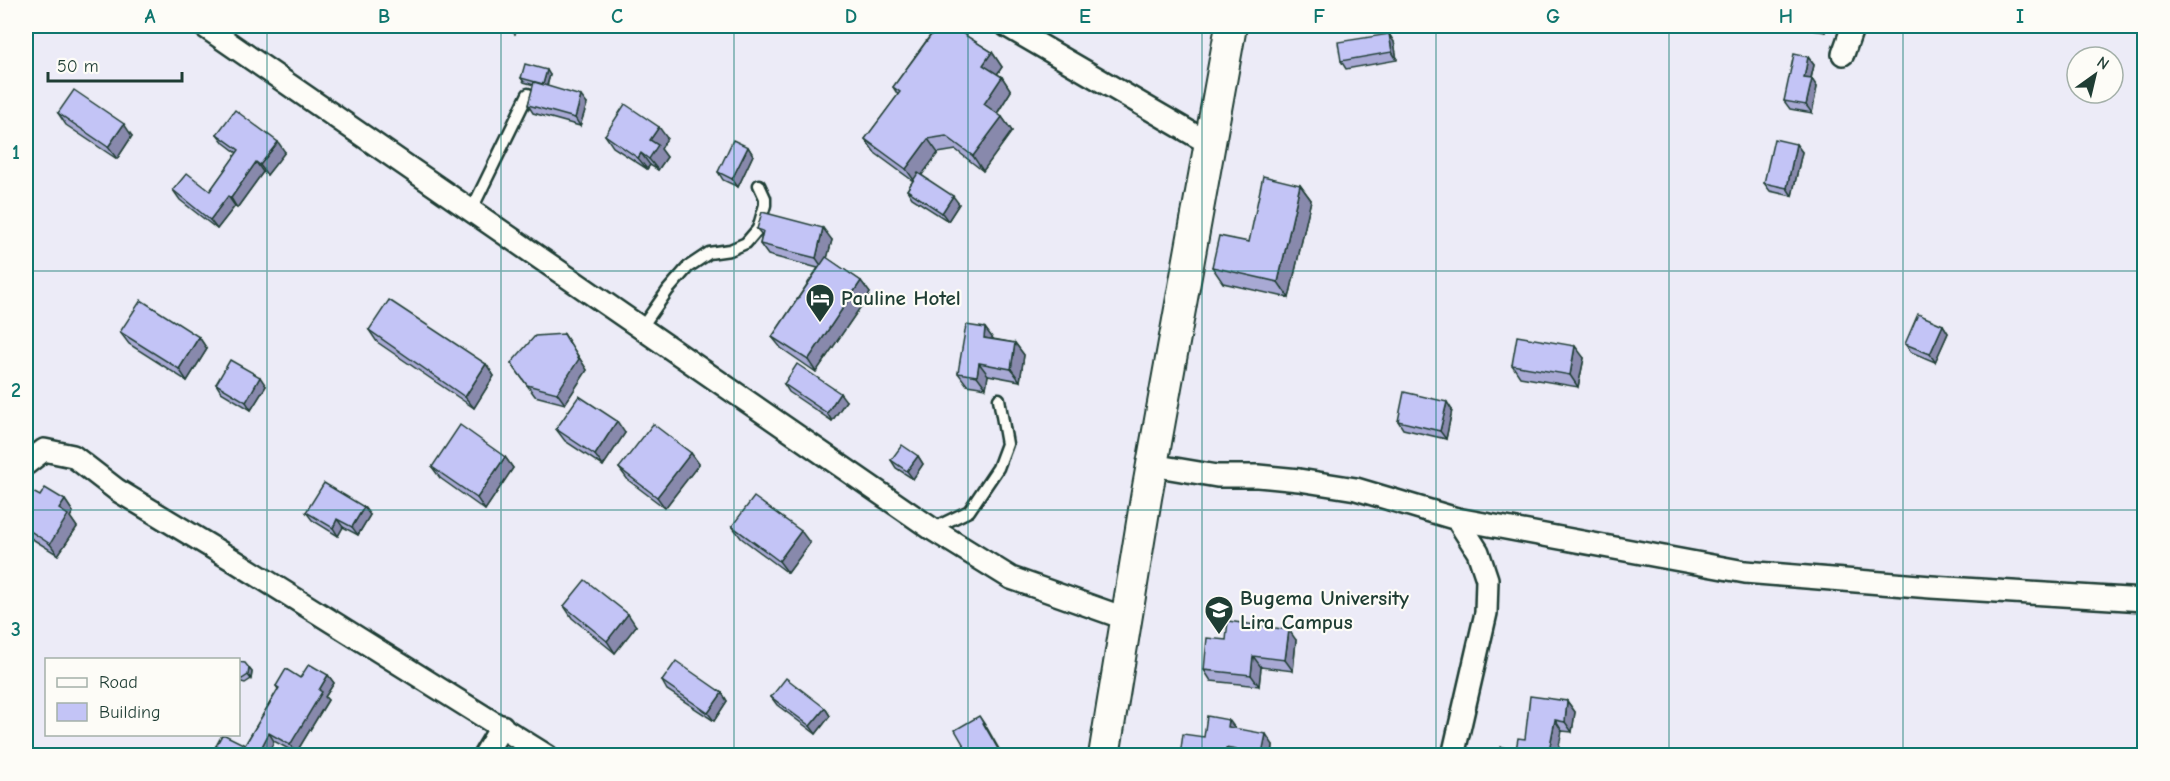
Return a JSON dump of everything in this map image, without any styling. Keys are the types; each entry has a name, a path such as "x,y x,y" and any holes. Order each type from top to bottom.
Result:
{"street":[{"path":"204,26 932,529 1011,578 1127,619"},
{"path":"1007,26 1210,144"},
{"path":"1104,756 1152,465 1231,26"},
{"path":"1843,54 1853,26"},
{"path":"26,464 44,450 73,456 117,490 502,726 547,756"},
{"path":"1152,465 1216,476 1258,476 1356,489 1457,519 1745,572 1931,587 2145,600"},
{"path":"1453,756 1486,613 1487,579 1478,552 1457,519"},
{"path":"484,756 502,726"}],"lane":[{"path":"471,211 528,94"},
{"path":"642,327 668,290 688,267 709,253 730,250 746,243 758,229 765,205 765,198 759,184"},
{"path":"932,529 969,511 998,468 1007,444 999,399"}],"building":[{"path":"929,26 959,26 957,30 992,52 983,65 1002,77 984,104 1002,117 973,156 946,136 928,139 906,169 865,139 900,92 893,87 934,31 928,28"},
{"path":"1389,34 1392,52 1341,61 1338,42"},
{"path":"1794,54 1808,57 1804,78 1812,79 1806,105 1784,101"},
{"path":"525,64 547,70 543,84 521,78"},
{"path":"534,82 581,96 575,118 528,105"},
{"path":"74,90 124,124 108,147 58,113"},
{"path":"625,104 659,127 650,140 658,145 649,159 641,153 638,158 605,135"},
{"path":"235,110 278,142 260,165 256,162 231,198 228,196 210,220 173,190 187,173 210,191 239,150 217,134"},
{"path":"1774,139 1796,144 1787,188 1764,183"},
{"path":"733,140 748,147 732,179 718,172"},
{"path":"918,173 953,196 942,213 907,190"},
{"path":"1263,176 1300,185 1278,282 1212,267 1219,236 1249,242"},
{"path":"762,212 823,228 816,258 760,244 763,231 757,229"},
{"path":"826,257 861,281 808,360 772,337"},
{"path":"141,300 199,337 179,369 120,332"},
{"path":"389,300 486,364 465,397 369,330"},
{"path":"1918,314 1943,325 1930,354 1905,344"},
{"path":"966,325 985,328 984,338 1015,343 1011,369 979,363 977,376 958,373"},
{"path":"564,334 579,359 557,393 527,385 511,363 535,336"},
{"path":"1517,336 1575,346 1570,375 1512,365"},
{"path":"230,360 260,377 246,402 216,384"},
{"path":"797,364 840,393 827,413 784,384"},
{"path":"1404,392 1447,402 1440,431 1398,421"},
{"path":"579,396 617,421 595,455 556,429"},
{"path":"653,424 691,453 657,497 619,468"},
{"path":"460,425 505,457 477,498 432,467"},
{"path":"902,445 918,456 907,471 891,460"},
{"path":"324,483 364,507 352,527 337,519 333,528 306,512"},
{"path":"45,488 65,500 59,509 68,515 50,544 26,528 26,500 31,491 40,496"},
{"path":"754,497 801,531 779,561 732,526"},
{"path":"585,580 628,614 607,641 564,606"},
{"path":"1228,621 1289,630 1285,660 1253,656 1251,675 1204,670 1207,638 1226,640"},
{"path":"676,661 722,693 708,713 662,681"},
{"path":"240,662 245,663 249,668 248,675 240,678"},
{"path":"309,664 328,675 319,690 322,692 290,745 269,733 257,756 234,756 216,746 221,736 227,736 245,745 279,688 276,686 286,669 300,678"},
{"path":"786,678 825,708 810,726 771,697"},
{"path":"1530,696 1567,701 1565,722 1555,720 1548,756 1500,756 1501,747 1516,750 1518,738 1525,739"},
{"path":"979,716 1002,756 970,756 955,730"},
{"path":"1207,716 1229,720 1228,727 1266,734 1262,754 1226,748 1225,756 1180,756 1183,734 1204,737"}],"place":[{"name":"Pauline Hotel","path":"820,324"},
{"name":"Bugema University Lira Campus","path":"1219,636"}]}
